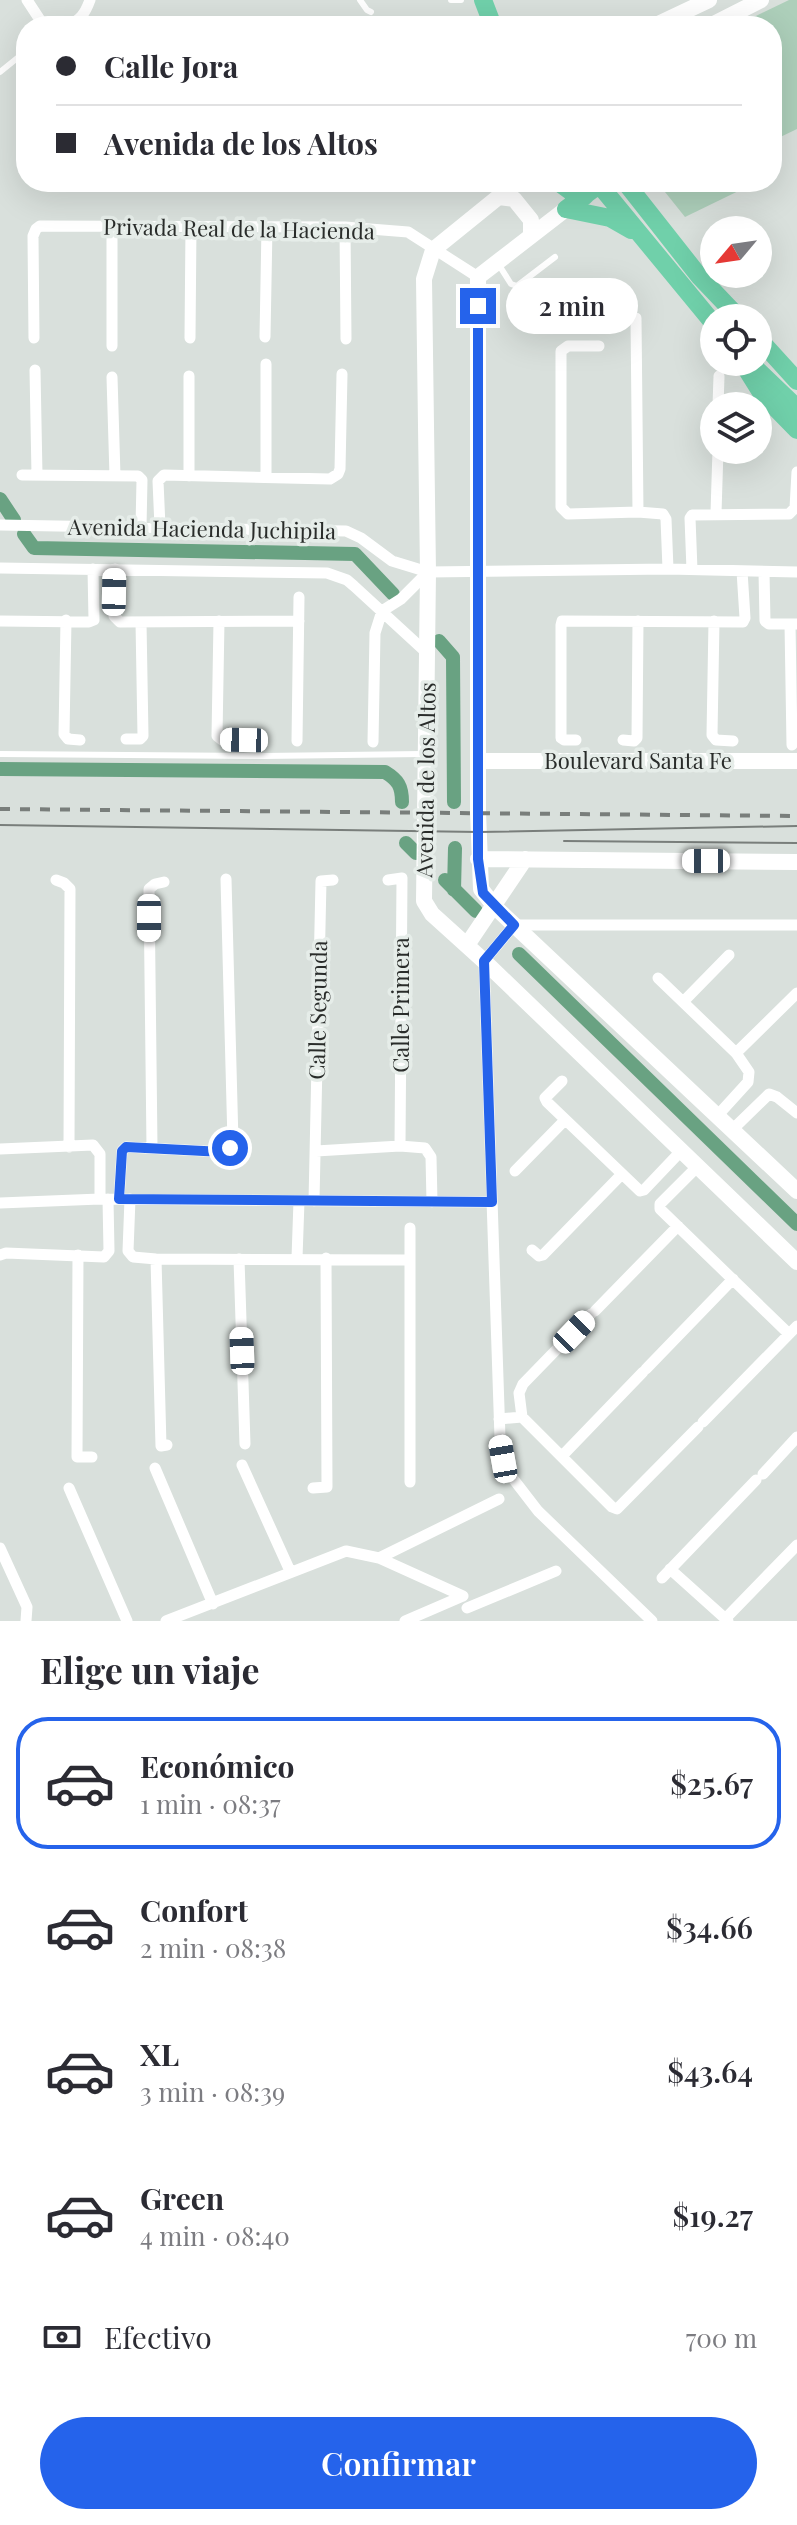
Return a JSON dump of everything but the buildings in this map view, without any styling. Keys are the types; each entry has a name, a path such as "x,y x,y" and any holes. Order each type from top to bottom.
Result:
{"main road":[{"path":"566,209 588,192"},
{"path":"601,192 700,307"},
{"path":"633,192 699,276 726,304"},
{"path":"566,209 610,218 640,235"},
{"path":"772,347 797,365"},
{"path":"772,353 797,381"},
{"path":"751,376 762,394 797,430"},
{"path":"764,376 797,408"}],"street":[{"path":"675,16 709,0"},
{"path":"730,16 761,0"},
{"path":"433,250 505,192"},
{"path":"499,197 514,199 531,220 531,236"},
{"path":"566,209 478,277 478,859 481,889 495,907 797,1191"},
{"name":"Privada Real de la Hacienda","path":"34,338 33,236 40,226 345,227 408,232 478,277"},
{"path":"112,227 112,346"},
{"path":"190,338 191,227"},
{"path":"265,337 267,227"},
{"path":"345,227 346,339"},
{"name":"Avenida de los Altos","path":"433,250 424,279 428,572 424,901 432,914 797,1262"},
{"path":"636,318 638,512"},
{"path":"599,346 568,346 561,351 561,507 564,513 661,514 665,517 668,569"},
{"path":"266,364 266,476"},
{"path":"35,370 37,475"},
{"path":"160,527 160,478 164,475 330,479 338,474 342,374"},
{"path":"189,376 189,476"},
{"path":"718,392 719,376"},
{"path":"112,377 115,476"},
{"path":"716,513 718,464"},
{"path":"692,570 692,515 786,515 795,508 797,472"},
{"path":"22,475 140,477 141,527"},
{"name":"Avenida Hacienda Juchipila","path":"0,525 346,531 392,561 428,572"},
{"name":"Avenida Hacienda Juchipila","path":"0,568 327,573 347,580 428,654"},
{"path":"0,621 94,620 93,569"},
{"path":"115,569 115,619 120,622 299,621"},
{"path":"373,742 375,633 382,611 401,599 428,572 668,569 797,572"},
{"path":"576,740 561,738 562,621 741,623 745,620 742,571"},
{"path":"764,572 765,621 769,624 794,624 794,753"},
{"path":"297,741 299,597"},
{"path":"66,620 64,734 68,739 80,740"},
{"path":"219,621 217,736 222,740 244,740"},
{"path":"623,740 634,741 637,738 638,621"},
{"path":"714,621 712,735 716,740 733,741"},
{"path":"126,739 140,739 143,736 141,622"},
{"name":"Boulevard Santa Fe","path":"479,761 794,753"},
{"path":"478,859 797,862"},
{"path":"467,945 525,859"},
{"name":"Calle Primera","path":"388,880 402,878 400,1146"},
{"path":"0,1255 101,1258 108,1253 122,1151 128,1146 223,1152 230,1148 234,1135 226,879"},
{"path":"56,880 70,889 69,1147"},
{"name":"Calle Segunda","path":"316,1151 321,881 333,880"},
{"path":"152,1147 149,889 164,882"},
{"path":"514,925 797,925"},
{"path":"514,925 484,961 499,1419 503,1459 511,1476 538,1511 652,1621"},
{"path":"683,1002 729,955"},
{"path":"658,978 736,1053 748,1069 750,1079 718,1115"},
{"path":"736,1053 797,993"},
{"path":"562,1081 545,1098 621,1175 643,1191 682,1150"},
{"path":"733,1129 769,1094 795,1106"},
{"path":"515,1171 565,1120"},
{"path":"0,1149 93,1145 100,1151 128,1251 133,1257 409,1260"},
{"path":"314,1201 316,1151 400,1146 425,1148 430,1153 432,1202"},
{"path":"678,1226 523,1384 519,1393 522,1417 617,1509 793,1330 733,1279 659,1207 698,1166"},
{"path":"532,1250 539,1256 543,1255 621,1175"},
{"path":"0,1203 114,1199 492,1202"},
{"path":"297,1258 299,1201"},
{"path":"410,1228 410,1482"},
{"path":"78,1255 77,1457 92,1457"},
{"path":"313,1488 327,1487 326,1258"},
{"path":"156,1259 161,1446 167,1445"},
{"path":"239,1259 245,1444"},
{"path":"562,1456 733,1279"},
{"path":"499,1419 522,1417"},
{"path":"797,1437 666,1574 726,1620 797,1545"},
{"path":"242,1465 290,1571"},
{"path":"155,1468 213,1604"},
{"path":"69,1488 127,1621"},
{"path":"379,1558 499,1499"},
{"path":"0,1548 27,1607 26,1621"},
{"path":"166,1621 346,1551 379,1558 465,1602 473,1621"},
{"path":"405,1621 556,1571"}],"lane":[{"path":"360,0 371,12"},
{"path":"451,0 461,0"},
{"path":"0,72 16,59"},
{"path":"497,262 511,284 517,286 555,257"},
{"path":"0,754 426,754"}],"green space":[{"path":"789,0 797,0 797,129 782,136 782,16 756,16"},
{"path":"665,192 736,192 685,217"}],"waterway":[{"path":"0,499 14,520"},
{"path":"24,534 34,548 355,554 393,594"},
{"path":"439,641 453,657 454,802"},
{"path":"0,769 385,772 398,784 402,802"},
{"path":"406,843 416,853"},
{"path":"454,890 455,848"},
{"path":"445,880 476,911"},
{"path":"519,954 797,1224"}],"tram line":[{"path":"0,825 479,832 797,826"},
{"path":"564,841 797,843"}],"railway":[{"path":"0,809 797,816"}],"route":[{"path":"230,1148 223,1152 126,1147 122,1151 119,1199 492,1202 484,961 514,925 483,893 478,859 478,306"}]}
